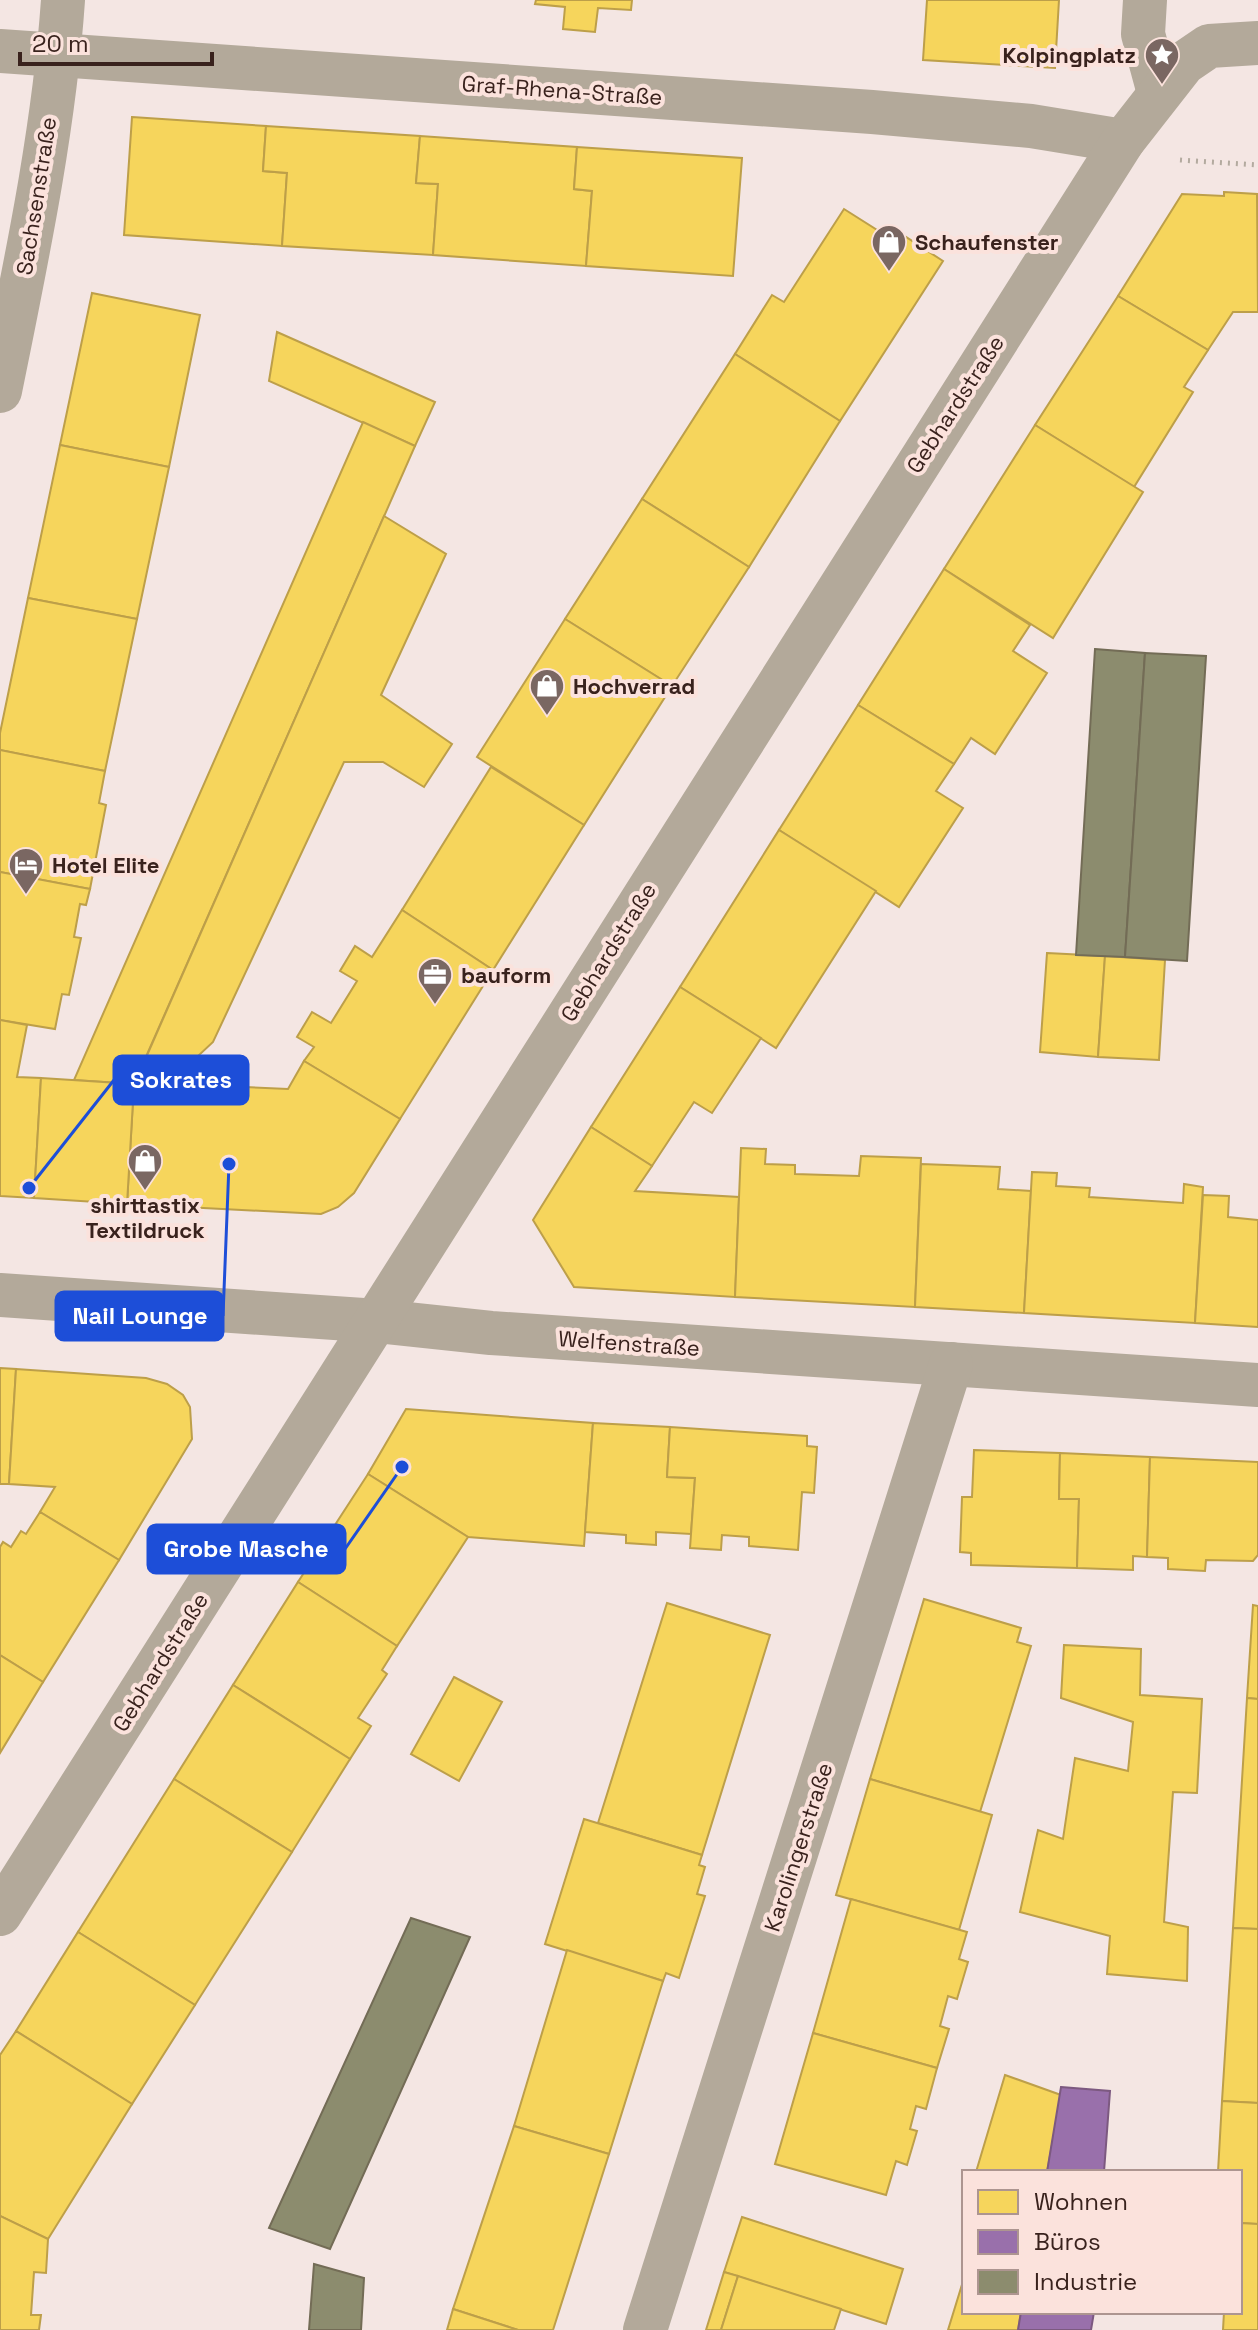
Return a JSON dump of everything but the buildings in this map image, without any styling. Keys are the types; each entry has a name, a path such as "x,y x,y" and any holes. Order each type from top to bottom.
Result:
{"street":[{"name":"Sachsenstraße","path":"0,391 27,255 59,55 63,0"},
{"path":"1145,0 1143,34 1159,93"},
{"name":"Gebhardstraße","path":"0,1914 378,1321 789,663 1123,141 1184,63 1209,46 1258,43"},
{"name":"Graf-Rhena-Straße","path":"0,51 872,112 1031,126 1123,141"},
{"name":"Welfenstraße","path":"0,1295 378,1321 491,1333 1258,1385"},
{"name":"Karolingerstraße","path":"645,2330 951,1364"}],"path":[{"path":"1123,141 1161,159 1258,165"}],"place":[{"name":"Kolpingplatz","path":"1162,86"},
{"name":"Schaufenster","path":"889,273"},
{"name":"Hochverrad","path":"547,717"},
{"name":"Hotel Elite","path":"26,896"},
{"name":"bauform","path":"435,1006"},
{"name":"Nail Lounge","path":"229,1164"},
{"name":"Sokrates","path":"29,1188"},
{"name":"shirttastix Textildruck","path":"145,1192"},
{"name":"Grobe Masche","path":"402,1467"}]}
